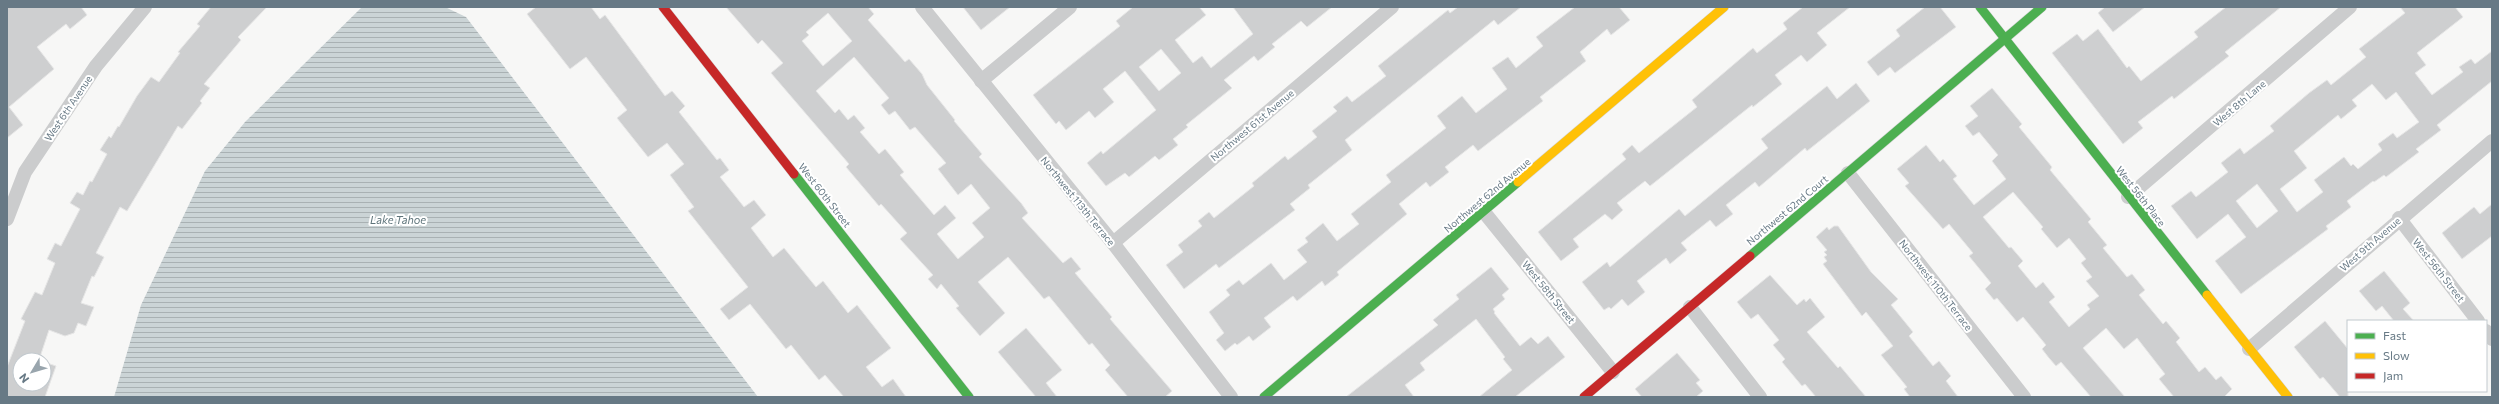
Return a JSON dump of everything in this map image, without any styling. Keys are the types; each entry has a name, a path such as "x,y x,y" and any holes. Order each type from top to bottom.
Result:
{"street":[{"name":"West 6th Avenue","path":"7,219 25,172 96,66 145,7"},
{"name":"West 60th Street","path":"664,7 969,397"},
{"name":"Northwest 113th Terrace","path":"922,7 1113,243 1231,397"},
{"path":"981,81 1070,7"},
{"name":"Northwest 61st Avenue","path":"1113,243 1392,7"},
{"name":"Northwest 62nd Avenue","path":"1264,397 1724,7"},
{"name":"West 56th Place","path":"1980,7 2128,197 2288,397"},
{"name":"Northwest 62nd Court","path":"1584,397 2042,7"},
{"name":"West 8th Lane","path":"2128,197 2350,7"},
{"name":"West 9th Avenue","path":"2249,349 2399,218 2492,140"},
{"name":"Northwest 110th Terrace","path":"1848,173 2024,397"},
{"name":"West 58th Street","path":"1484,212 1613,372"},
{"name":"West 56th Street","path":"2399,218 2477,320"},
{"path":"1690,307 1760,397"}],"water":[{"name":"Lake Tahoe","path":"362,7 445,7 466,17 758,397 114,397 141,305 205,171 245,122"}],"building":[{"path":"7,7 81,7 87,15 70,29 66,24 37,47 54,69 9,107 23,125 7,138"},
{"path":"211,7 267,7 238,37 241,40 204,84 210,88 200,101 202,103 182,129 178,126 127,211 120,207 96,253 104,257 94,277 92,276 81,303 94,307 86,326 78,323 74,333 65,336 49,330 42,352 13,352 25,321 21,319 35,292 42,295 55,263 47,259 55,243 61,246 80,209 70,203 77,192 83,195 90,181 92,182 107,154 100,150 109,136 111,138 118,126 119,127 137,96 151,77 159,82 180,53 178,52 200,26 197,24"},
{"path":"536,7 591,7 600,19 605,15 665,96 672,91 685,106 679,112 717,160 720,158 729,170 720,177 744,207 754,200 766,215 751,228 773,257 784,248 816,287 823,281 848,313 857,305 891,348 866,367 882,387 893,379 906,397 844,397 825,375 819,380 791,345 786,349 750,304 729,320 720,309 748,287 688,211 694,207 670,175 684,164 667,143 648,157 617,118 627,110 586,57 570,69 527,14"},
{"path":"726,7 868,7 874,14 868,20 905,62 909,59 922,74 927,85 955,120 954,121 982,154 979,157 1021,203 1028,213 1022,218 1063,263 1071,257 1081,269 1075,273 1112,317 1110,319 1172,391 1165,397 1128,397 1105,370 1110,365 1092,343 1089,345 1049,296 1044,299 1008,257 978,282 1005,313 980,336 956,308 959,306 941,284 937,289 928,279 933,275 900,239 907,233 881,204 879,206 846,167 849,164 771,73 783,63 762,40 758,44","holes":["828,13 852,41 823,66 802,41 809,35 806,32","854,57 889,98 881,105 889,115 895,111 910,130 915,127 946,163 938,169 958,195 971,184 990,208 972,223 984,237 958,259 937,234 956,218 945,205 934,215 900,175 904,172 885,149 879,154 860,132 865,128 854,115 848,120 839,109 835,113 816,91"]},
{"path":"963,7 1010,7 981,30"},
{"path":"1133,7 1199,7 1206,15 1175,40 1193,63 1202,56 1211,68 1253,34 1233,7 1332,7 1307,27 1301,21 1272,44 1275,47 1258,61 1254,56 1224,80 1232,88 1186,125 1188,127 1173,139 1178,145 1159,160 1155,156 1129,177 1125,173 1106,186 1087,163 1101,151 1103,154 1156,110 1125,71 1103,89 1114,102 1095,118 1089,111 1066,130 1059,121 1056,124 1033,95 1120,26 1116,21","holes":["1161,49 1181,73 1159,91 1139,67"]},
{"path":"1458,7 1521,7 1498,25 1494,20 1345,140 1352,150 1308,185 1310,188 1290,204 1295,210 1219,268 1216,264 1184,289 1166,265 1183,252 1178,245 1202,226 1198,221 1209,212 1214,218 1254,186 1252,183 1285,156 1288,160 1317,137 1312,131 1337,111 1333,107 1347,96 1352,102 1386,76 1378,66 1448,10 1450,13"},
{"path":"1575,7 1619,7 1630,20 1611,35 1607,29 1580,52 1586,61 1540,97 1543,101 1478,151 1473,145 1445,167 1449,172 1430,187 1426,182 1399,204 1407,214 1337,272 1339,275 1325,286 1322,281 1297,301 1293,296 1264,318 1271,327 1253,341 1249,336 1237,345 1235,343 1225,351 1216,340 1224,333 1209,312 1230,295 1226,290 1239,280 1243,285 1271,263 1284,280 1307,262 1297,250 1308,242 1305,238 1323,223 1337,241 1359,224 1351,214 1391,182 1386,175 1446,128 1437,116 1462,96 1476,113 1507,89 1492,68 1508,57 1516,68 1543,46 1536,37"},
{"path":"1803,7 1850,7 1817,33 1827,45 1807,62 1801,55 1775,75 1782,84 1753,107 1752,105 1650,186 1645,181 1617,203 1623,210 1612,220 1605,214 1573,239 1579,247 1561,261 1538,232 1626,159 1622,154 1632,145 1639,153 1697,107 1692,100 1753,48 1757,53 1787,29 1783,23"},
{"path":"1925,7 1940,7 1956,27 1895,73 1890,67 1878,76 1867,62 1900,36 1896,30"},
{"path":"2105,7 2145,7 2113,32 2098,13"},
{"path":"2226,7 2281,7 2225,52 2229,56 2174,99 2172,96 2138,122 2143,128 2123,144 2052,53 2077,34 2083,41 2098,29 2127,68 2129,66 2141,81 2198,37 2194,32"},
{"path":"2400,7 2455,7 2463,17 2417,53 2426,65 2415,73 2432,95 2463,72 2459,67 2471,59 2475,64 2492,51 2492,81 2437,125 2441,130 2416,149 2419,152 2386,177 2384,175 2374,182 2373,181 2347,201 2351,207 2326,226 2328,229 2241,294 2215,261 2246,237 2228,214 2197,239 2171,206 2191,191 2196,197 2228,172 2221,163 2240,148 2244,154 2274,131 2270,126 2309,93 2327,80 2331,85 2366,57 2359,49 2405,13","holes":["2372,84 2386,100 2396,92 2419,122 2397,138 2393,133 2378,144 2382,150 2358,169 2353,164 2351,166 2344,157 2314,180 2323,192 2297,212 2280,189 2307,168 2294,151 2338,115 2341,119 2357,106 2352,100","2257,184 2278,211 2257,228 2236,201"]},
{"path":"1856,83 1870,101 1807,151 1805,148 1759,187 1755,182 1726,205 1733,214 1716,227 1710,220 1681,243 1687,250 1670,264 1666,258 1637,281 1645,292 1628,306 1622,299 1611,309 1609,307 1604,310 1582,282 1607,262 1610,267 1679,209 1685,216 1768,148 1761,139 1827,86 1837,99"},
{"path":"1992,88 2022,124 2019,127 2052,167 2050,170 2091,219 2088,222 2107,245 2103,248 2127,277 2132,274 2145,290 2139,295 2163,324 2166,321 2180,338 2176,342 2199,372 2205,367 2216,380 2221,376 2232,389 2224,397 2174,397 2159,379 2165,374 2137,338 2124,349 2106,328 2083,348 2125,397 2091,397 2061,362 2056,366 2049,358 2042,349 2046,345 2023,317 2017,322 1997,298 1994,300 1985,289 1991,283 1969,256 1973,253 1949,224 1943,229 1905,186 1909,183 1897,169 1926,145 1940,162 1943,159 1957,176 1953,179 1974,205 2006,179 1992,161 1998,155 1979,132 1973,136 1965,126 1978,116 1970,106","holes":["2013,192 2043,227 2041,229 2057,248 2069,238 2086,259 2081,263 2092,277 2086,281 2099,296 2087,305 2090,309 2069,327 2049,302 2055,297 2043,282 2036,288 2018,266 2023,261 2011,247 2009,248 1983,217"]},
{"path":"2492,204 2492,236 2462,259 2442,233 2474,207 2480,214"},
{"path":"1834,226 1838,226 1871,272 1898,299 1891,305 1913,332 1909,336 1933,366 1939,361 1951,376 1946,381 1958,397 1910,397 1904,389 1907,387 1881,355 1893,346 1866,312 1862,316 1823,264 1827,261 1824,257 1827,255 1824,252 1827,250 1816,237 1827,227 1829,230"},
{"path":"1491,267 1509,289 1502,295 1505,299 1493,309 1495,312 1494,313 1520,346 1531,337 1538,344 1548,336 1565,357 1515,397 1479,397 1512,370 1503,359 1505,357 1476,319 1420,363 1425,370 1405,385 1414,397 1346,397 1438,325 1433,320 1459,299 1456,295"},
{"path":"2384,271 2410,303 2403,309 2413,320 2393,320 2382,306 2376,311 2359,291"},
{"path":"1770,275 1797,305 1804,299 1806,302 1810,298 1825,317 1807,332 1838,368 1840,366 1866,397 1816,397 1805,384 1802,386 1782,362 1785,359 1773,345 1779,340 1758,314 1751,319 1737,302"},
{"path":"2325,321 2347,348 2348,397 2340,397 2323,377 2320,379 2294,347"},
{"path":"1026,328 1062,370 1046,383 1057,397 1036,397 998,352"},
{"path":"1677,353 1700,380 1696,383 1703,391 1696,397 1642,397 1635,389"},
{"path":"12,354 12,392 47,392 45,397 7,397 7,367"},
{"path":"52,365 56,366 52,377"}],"traffic: fast":[{"path":"1980,7 2207,295"},
{"path":"1750,256 2042,7"},
{"path":"794,174 969,397"},
{"path":"1264,397 1518,182"}],"traffic: slow":[{"path":"1518,182 1724,7"},
{"path":"2207,295 2288,397"}],"traffic: jam":[{"path":"663,7 794,174"},
{"path":"1584,397 1750,256"}]}
